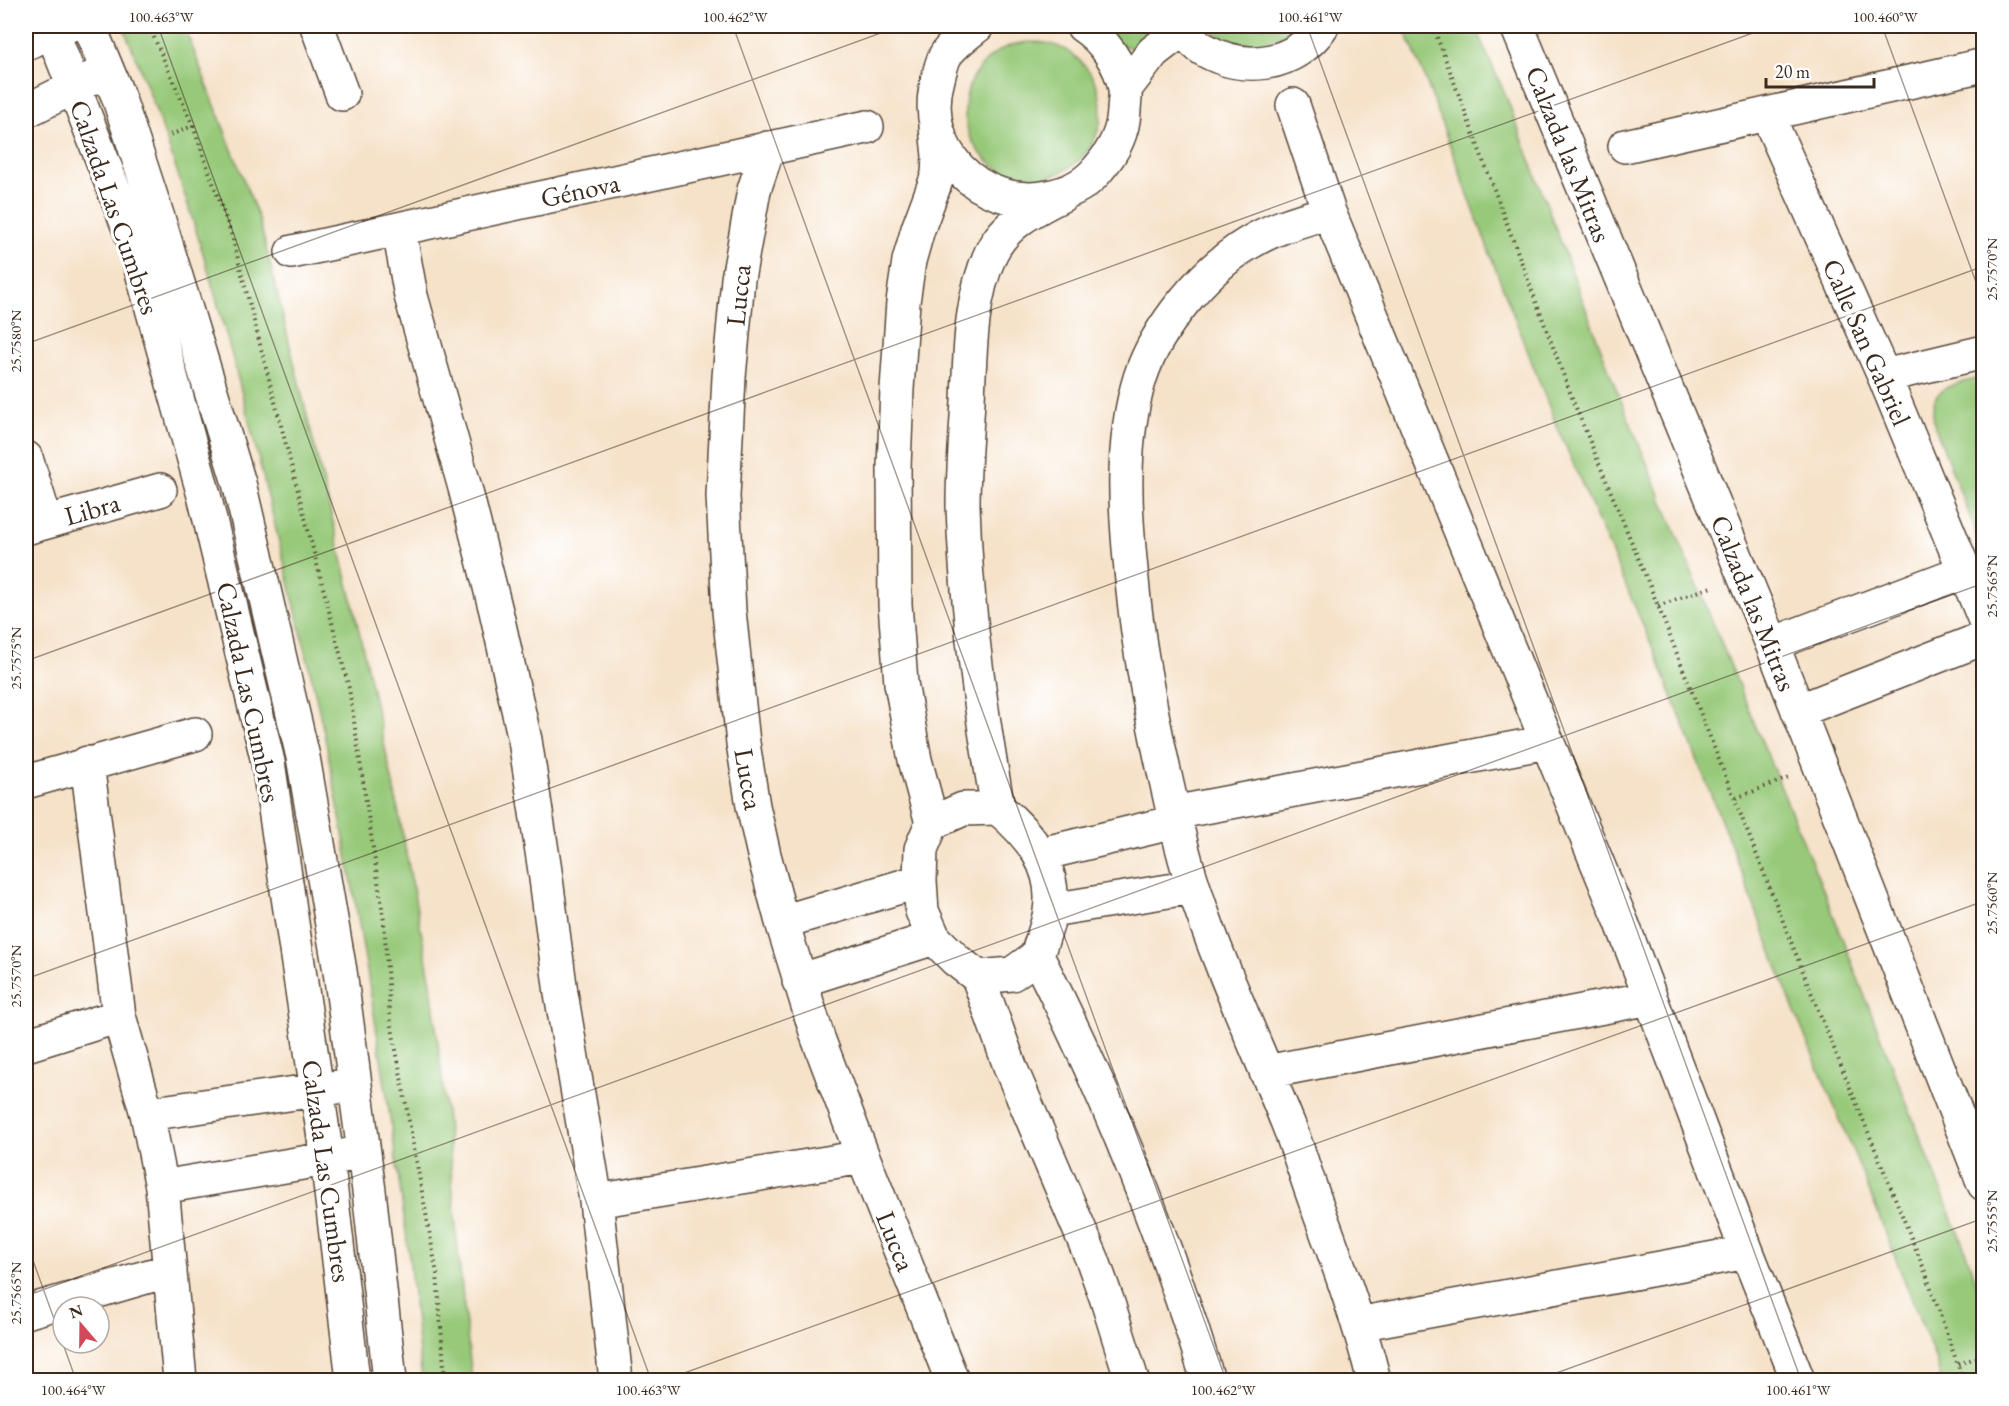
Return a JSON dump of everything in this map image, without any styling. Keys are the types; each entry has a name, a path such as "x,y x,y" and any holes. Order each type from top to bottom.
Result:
{"street":[{"name":"Calzada Las Cumbres","path":"89,26 108,70 159,221 239,483 303,757 340,971 390,1380"},
{"path":"317,26 342,94"},
{"path":"977,26 959,40 940,40 934,94 939,156 938,175 918,228 909,261 897,378 894,467 895,604 900,674 915,760 932,823 921,849 922,911 934,938 956,960 978,977 1011,1069 1093,1261 1132,1380"},
{"path":"978,977 1012,974 1037,956 1050,910 1050,881 1041,854 1017,824 998,808 975,659 963,503 970,357 975,312 982,281 992,252 1005,231 1024,217 1092,177 1113,152 1124,121 1125,89 1113,58 1093,33 1083,26"},
{"path":"1125,89 1153,52 1183,27 1200,48 1224,60 1251,64 1277,60 1302,48 1322,26"},
{"name":"Calzada las Mitras","path":"1513,30 1772,644 1983,1184"},
{"name":"Calzada Las Cumbres","path":"49,32 74,88 132,236 210,522 268,762 327,1158 354,1380"},
{"path":"1625,146 1983,65"},
{"path":"26,111 108,70"},
{"path":"1293,105 1329,212 1622,923 1798,1380"},
{"name":"Calle San Gabriel","path":"1767,114 1884,376 1983,618"},
{"name":"Génova","path":"292,252 867,127"},
{"path":"936,127 949,156 971,181 1000,196 1032,200 1064,194"},
{"name":"Lucca","path":"768,148 754,190 738,279 729,377 723,496 729,611 742,743 755,816 799,981 825,1058 952,1380"},
{"path":"1329,212 1285,226 1250,242 1216,268 1187,299 1161,333 1141,376 1131,416 1126,466 1130,561 1138,639 1151,717 1174,818 1193,887 1223,970 1290,1129 1358,1324 1374,1380"},
{"path":"399,230 411,296 468,499 525,740 546,871 561,993 596,1201 616,1380"},
{"path":"1884,376 1983,352"},
{"path":"26,458 36,525"},
{"name":"Libra","path":"36,525 160,490"},
{"path":"1772,644 1965,571"},
{"path":"1797,711 1983,638"},
{"path":"26,782 195,734"},
{"path":"1041,854 1174,818 1547,742"},
{"path":"87,763 119,1016 147,1114 162,1187 180,1380"},
{"path":"932,823 963,809 998,808"},
{"path":"782,922 920,881"},
{"path":"1050,910 1193,887"},
{"path":"799,981 934,938"},
{"path":"1037,956 1132,1162 1173,1272 1208,1380"},
{"path":"1266,1072 1650,998"},
{"path":"26,1045 119,1016"},
{"path":"147,1114 354,1085"},
{"path":"162,1187 363,1153"},
{"path":"596,1201 863,1157"},
{"path":"1358,1324 1747,1252"},
{"path":"26,1312 170,1270"}],"path":[{"path":"1432,26 1574,404 1736,798 1813,998 1926,1274 1963,1380"},
{"path":"192,126 232,236 350,688 384,921 390,1017 437,1274 445,1380"},
{"path":"1658,606 1743,576"},
{"path":"1736,798 1820,767"},
{"path":"1958,1364 1983,1355"}],"green space":[{"path":"123,26 184,26 259,219 353,604 393,784 431,983 472,1380 422,1380 408,1248 382,1064 351,880 316,697 257,451 207,266 168,145"},
{"path":"1100,26 1166,26 1137,50 1112,42"},
{"path":"1294,26 1273,39 1250,43 1227,39 1206,27"},
{"path":"1403,26 1476,26 1506,96 1613,381 1825,894 1964,1247 1983,1302 1983,1380 1941,1380 1935,1358 1860,1168 1792,1005 1655,653 1553,417 1424,75"},
{"path":"1033,42 1059,47 1081,62 1096,84 1101,110 1096,136 1081,158 1059,173 1033,178 1007,173 985,158 970,136 965,110 970,84 985,62 1007,47"},
{"path":"1984,377 1983,550 1935,427 1933,413 1937,395 1943,390"}]}
